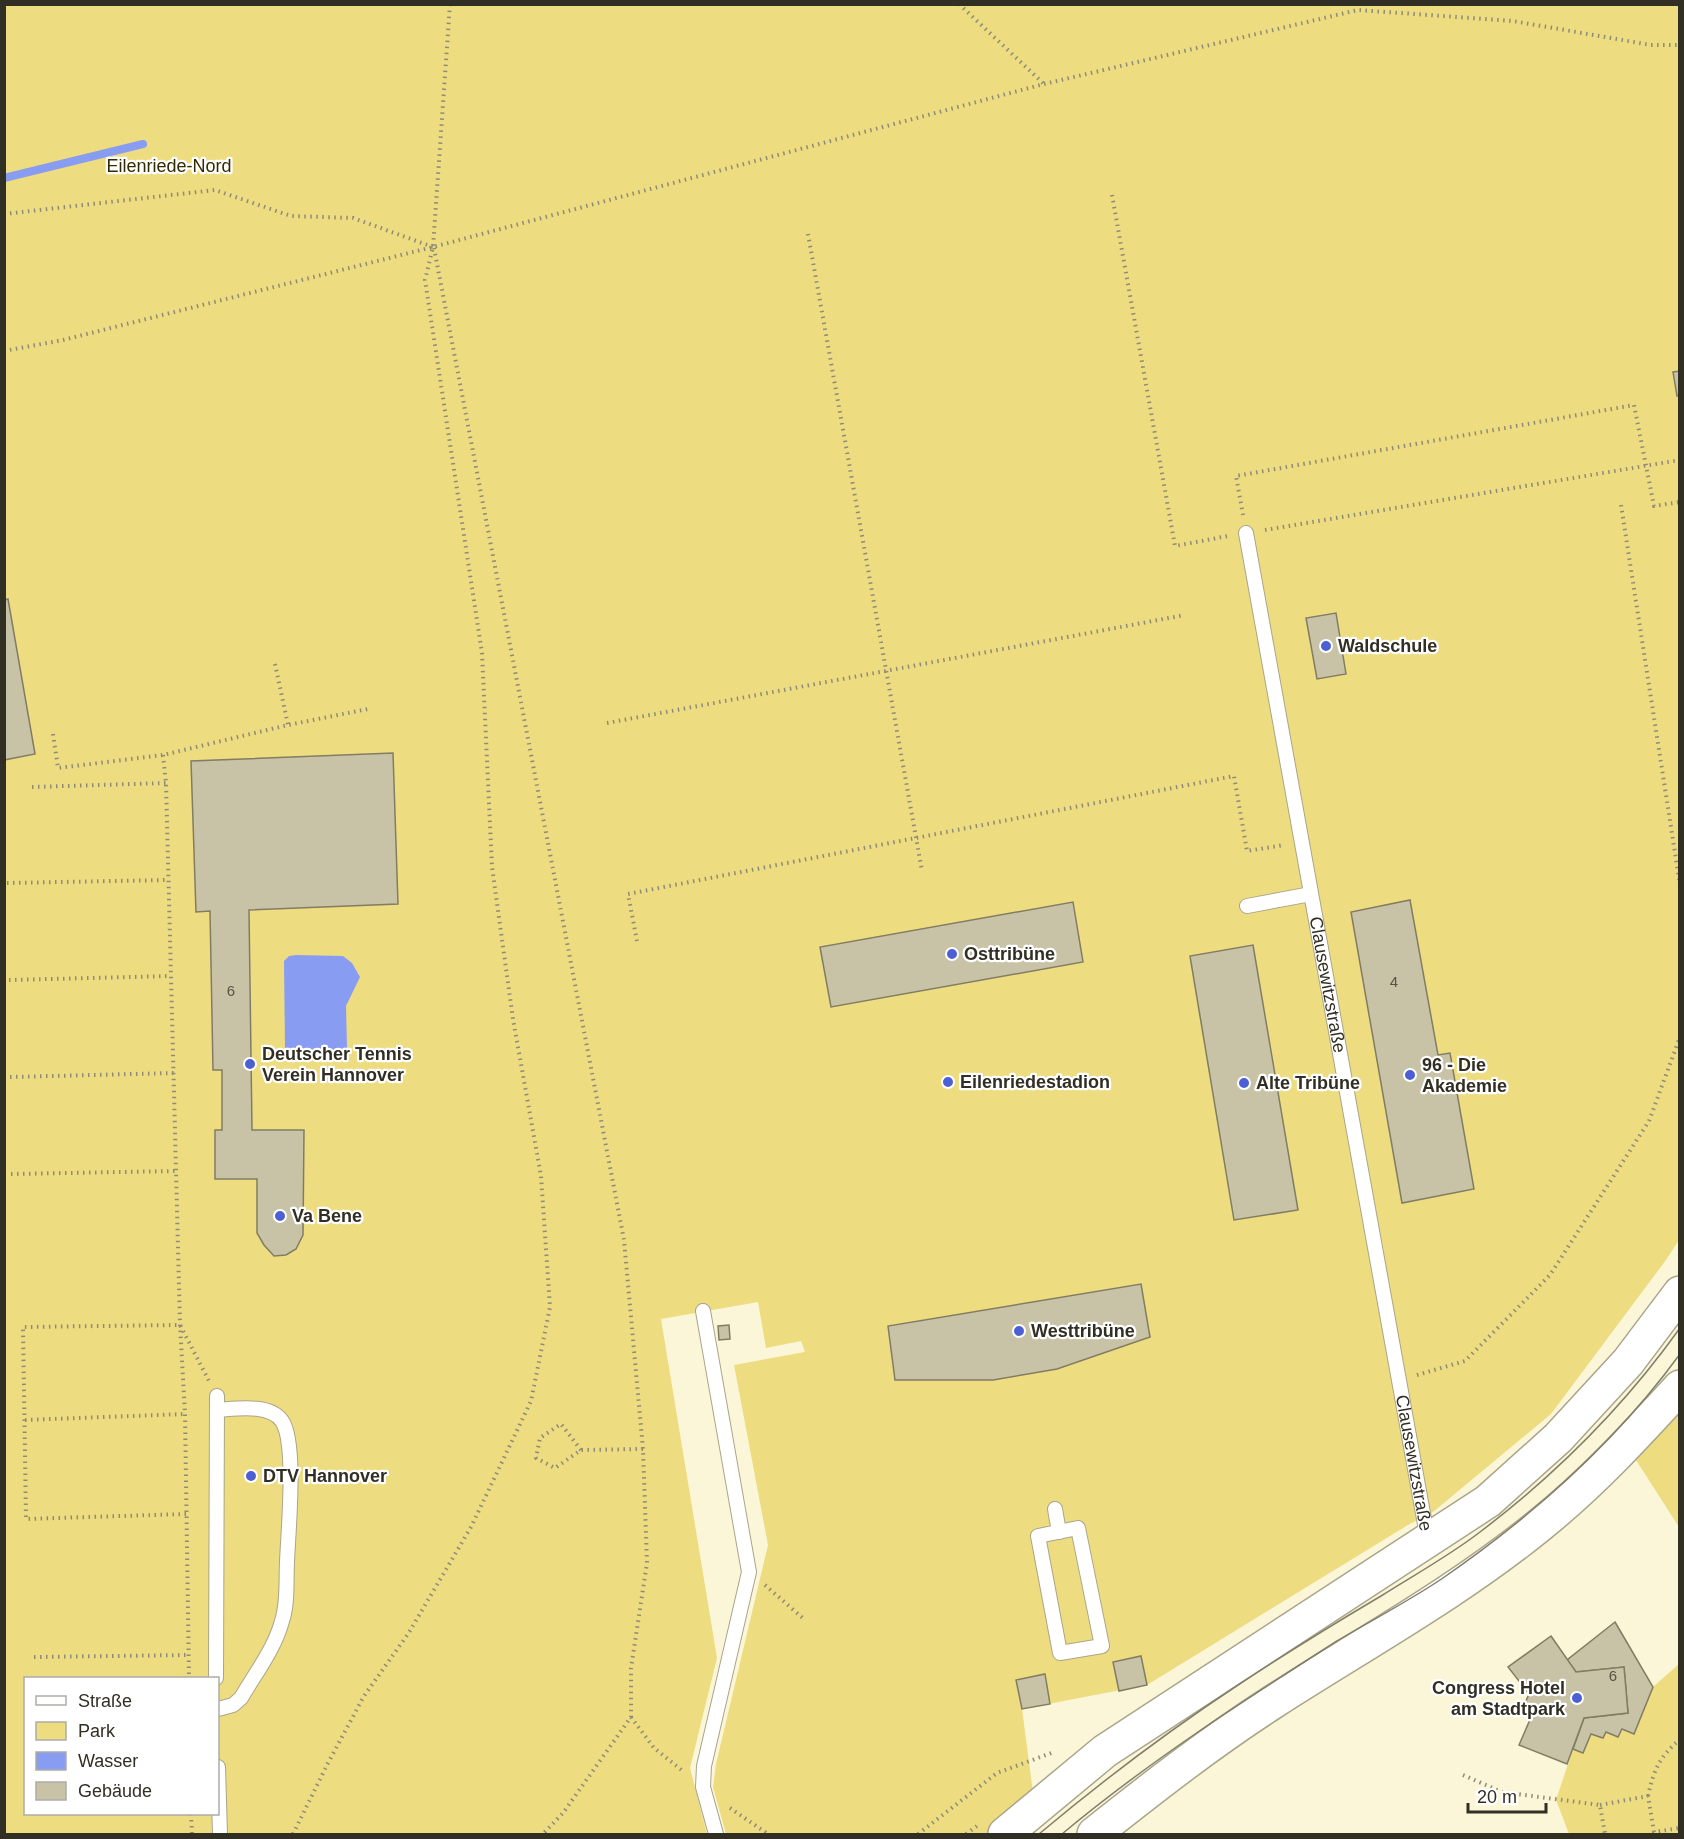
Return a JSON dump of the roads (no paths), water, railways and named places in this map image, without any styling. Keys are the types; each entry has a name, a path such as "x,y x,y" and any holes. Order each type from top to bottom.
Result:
{"street":[{"name":"Clausewitzstraße","path":"1005,1834 1105,1751 1488,1501 1558,1438 1628,1362 1680,1293"},
{"path":"1094,1834 1206,1747 1271,1703 1461,1583 1541,1524 1612,1462 1680,1387"}],"lane":[{"name":"Clausewitzstraße","path":"1246,533 1428,1542"},
{"path":"1246,906 1311,894"},
{"path":"703,1311 749,1572 704,1766 703,1786 716,1834"},
{"path":"216,1677 217,1403 256,1408 270,1412 282,1420 287,1432 291,1473 285,1604 280,1630 241,1698 233,1705 219,1709"},
{"path":"1055,1509 1059,1532"},
{"path":"1078,1528 1102,1646 1060,1653 1038,1536 1059,1532 1078,1528"},
{"path":"219,1800 220,1834"}],"water":[{"path":"289,956 343,956 352,963 360,977 346,1006 347,1047 341,1057 297,1058 285,1048 284,961"}],"waterway":[{"path":"4,178 143,144"}],"tram line":[{"path":"1039,1834 1086,1795 1210,1704 1289,1652 1444,1557 1508,1510 1588,1438 1659,1357 1680,1328"},
{"path":"1062,1834 1196,1733 1337,1641 1443,1578 1508,1530 1540,1504 1600,1447 1628,1418 1680,1354"}],"place":[{"name":"Waldschule","path":"1326,646"},
{"name":"Osttribüne","path":"952,954"},
{"name":"Deutscher Tennis Verein Hannover","path":"250,1064"},
{"name":"96 - Die Akademie","path":"1410,1075"},
{"name":"Eilenriedestadion","path":"948,1082"},
{"name":"Alte Tribüne","path":"1244,1083"},
{"name":"Va Bene","path":"280,1216"},
{"name":"Westtribüne","path":"1019,1331"},
{"name":"DTV Hannover","path":"251,1476"},
{"name":"Congress Hotel am Stadtpark","path":"1577,1698"}],"park label":[{"name":"Eilenriede-Nord","path":"169,166"}]}
